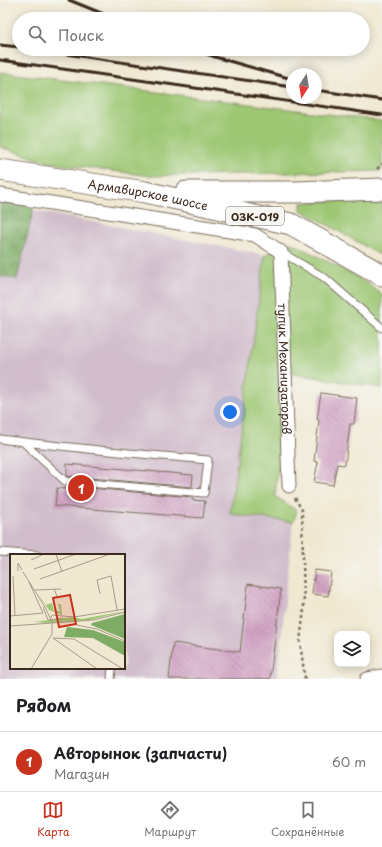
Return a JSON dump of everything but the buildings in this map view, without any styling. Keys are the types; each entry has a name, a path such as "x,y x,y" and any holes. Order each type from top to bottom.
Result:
{"main road":[{"name":"Армавирское шоссе","path":"0,170 145,192 291,224 357,261"},
{"path":"145,192 295,192 382,189"},
{"path":"357,261 382,274"},
{"name":"03К-019","path":"357,261 382,279"}],"street":[{"path":"0,196 255,235 281,252"},
{"name":"тупик Механизаторов","path":"281,252 289,486"},
{"path":"367,679 381,676"}],"lane":[{"path":"281,252 325,278 382,328"},
{"path":"0,439 66,447 208,460 204,493 65,481 24,442"},
{"path":"0,552 24,554"},
{"path":"111,679 112,669"}],"path":[{"path":"289,486 302,510 304,608 300,642 304,679"}],"shaded area":[{"path":"0,206 37,211 265,255 230,513 293,522 277,679 0,679"}],"green space":[{"path":"0,72 382,121 382,171 151,176 51,163 0,147"},
{"path":"382,199 382,256 301,210 301,203"},
{"path":"0,202 34,207 17,279 0,276"},
{"path":"292,243 361,279 382,294 382,388 288,373 275,496 297,511 293,522 230,514 265,255"}],"railway":[{"path":"69,0 99,12"},
{"path":"0,45 12,46"},
{"path":"79,56 286,86"},
{"path":"212,56 286,77"},
{"path":"0,60 382,115"},
{"path":"322,91 382,100"}],"place":[{"name":"Авторынок (запчасти)","path":"81,488"}]}
